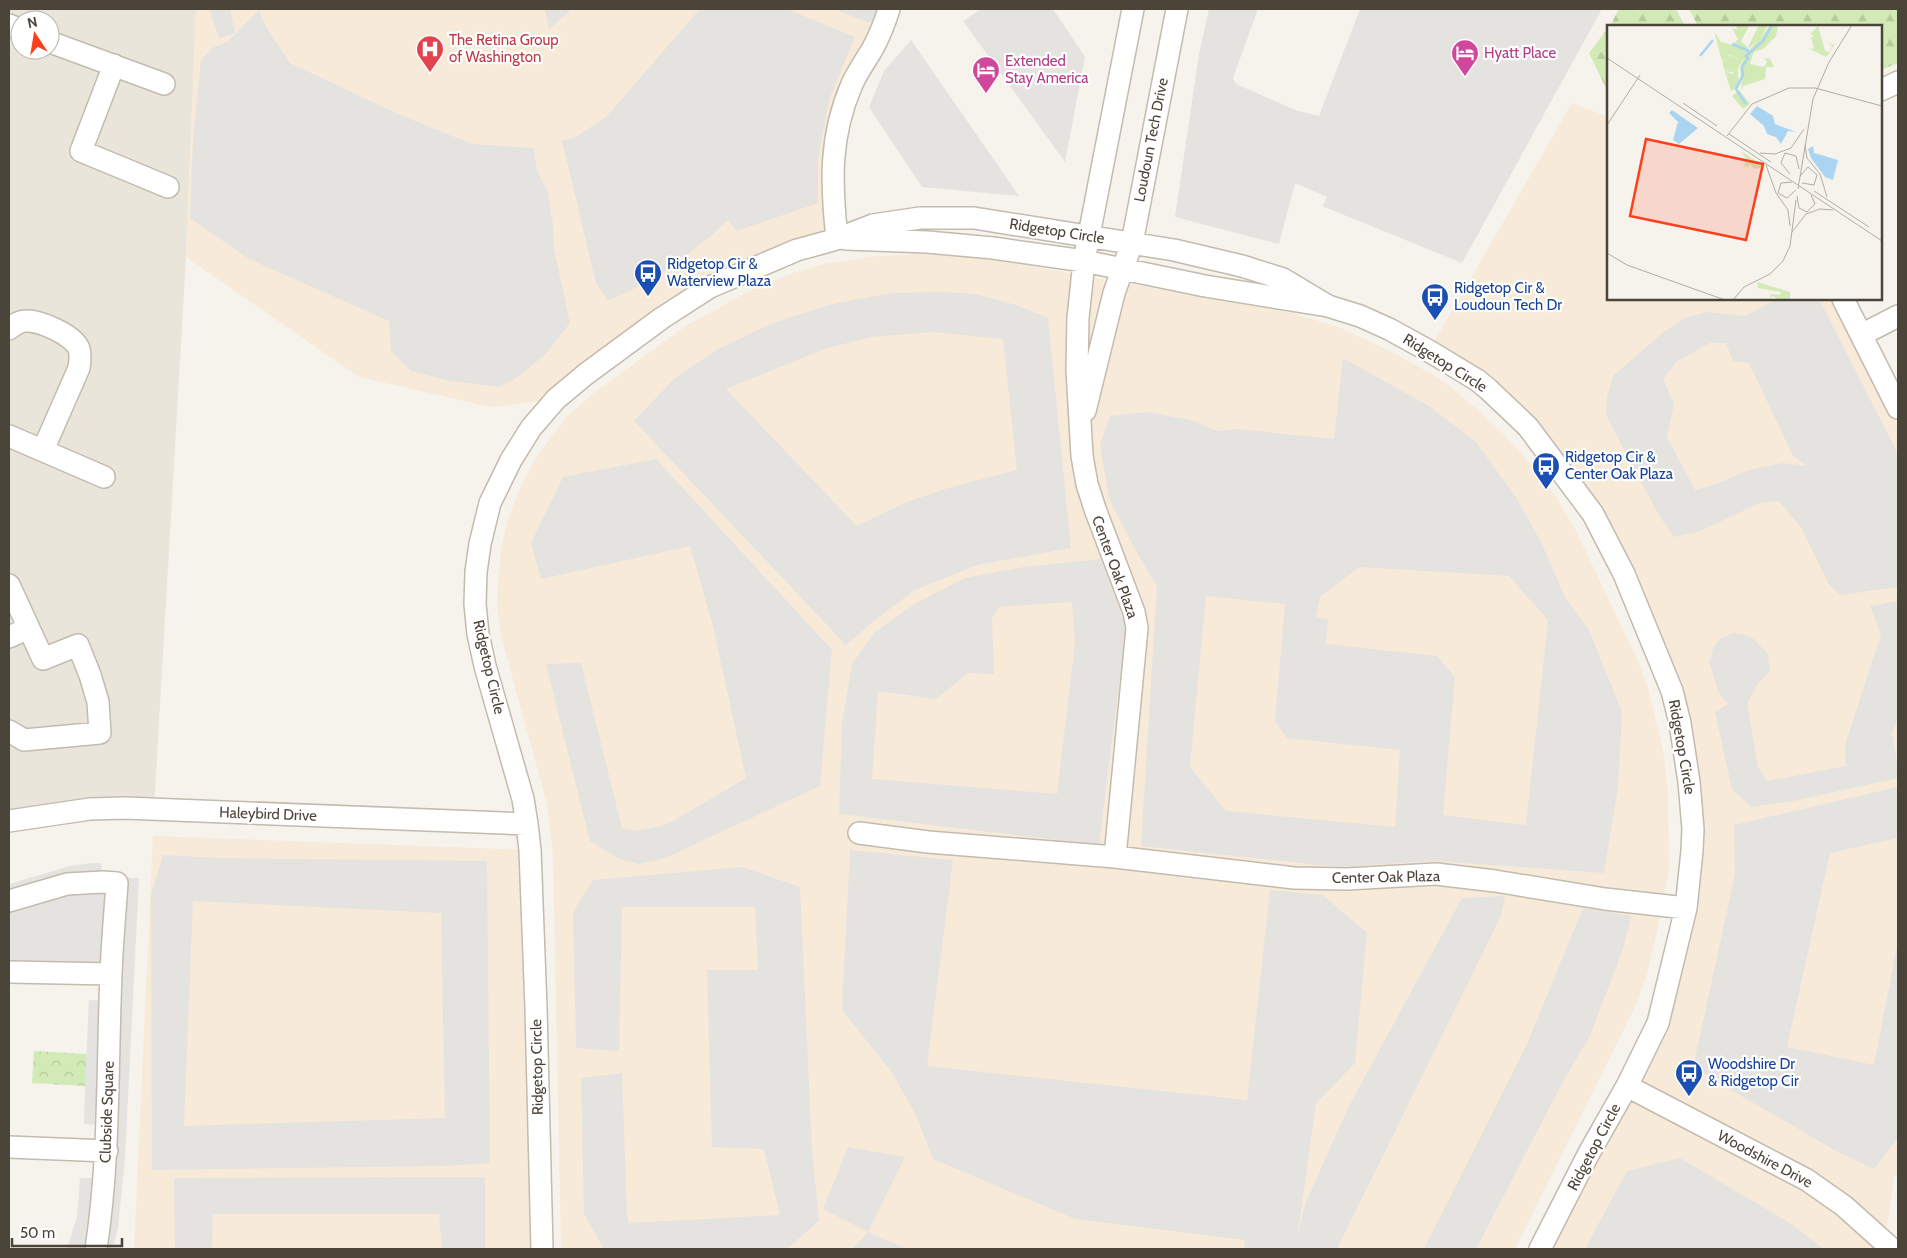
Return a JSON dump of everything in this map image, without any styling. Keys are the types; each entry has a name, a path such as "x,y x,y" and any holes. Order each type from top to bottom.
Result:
{"street":[{"path":"837,239 832,196 832,171 839,122 853,83 873,48 889,9"},
{"path":"1118,9 1128,40"},
{"path":"1084,261 1133,9"},
{"name":"Loudoun Tech Drive","path":"1122,270 1132,243 1176,9"},
{"path":"60,46 164,84"},
{"path":"114,65 81,151 168,187"},
{"path":"1882,90 1898,82"},
{"name":"Ridgetop Circle","path":"542,1249 530,850 523,799 485,666 478,634 475,604 476,572 480,544 490,503 511,460 531,428 556,399 586,374 662,318 710,287 797,250 837,239 873,225 920,218 974,218 1179,251 1242,266 1283,279 1328,306"},
{"name":"Ridgetop Circle","path":"837,239 927,242 993,248 1084,261 1205,286 1328,306 1372,321 1428,351 1483,385 1528,428 1593,514 1624,574 1672,691 1690,782 1693,829 1686,908 1658,1023 1627,1086 1589,1153 1540,1249"},
{"name":"Center Oak Plaza","path":"1084,261 1078,318 1077,370 1082,456 1087,484 1095,510 1134,612 1137,628 1115,857"},
{"name":"Center Oak Plaza","path":"1081,426 1114,293 1122,270"},
{"path":"1843,300 1898,408"},
{"path":"1861,335 1898,316"},
{"path":"9,329 14,324 32,321 65,334 74,340 79,349 81,358 78,368 43,450"},
{"path":"9,436 104,477"},
{"path":"9,585 43,659 78,645 98,702 100,733 24,740 9,730"},
{"path":"9,637 29,628"},
{"name":"Haleybird Drive","path":"9,821 90,809 125,808 527,824"},
{"name":"Center Oak Plaza","path":"859,833 928,842 1115,857 1294,878 1347,879 1436,874 1495,881 1605,899 1686,908"},
{"name":"Clubside Square","path":"9,901 67,884 117,883 111,974 107,1151 96,1249"},
{"path":"9,972 111,974"},
{"name":"Woodshire Drive","path":"1627,1086 1807,1180 1844,1206 1892,1249"},
{"path":"9,1147 107,1151"}],"shaded area":[{"path":"9,9 196,9 186,257 154,809 9,821"},
{"path":"196,9 889,9 845,103 837,239 763,264 556,399 491,407 359,377 186,257"},
{"path":"209,9 230,9 235,33 219,38"},
{"path":"545,9 572,9 549,29"},
{"path":"700,9 787,9 855,37 830,97 818,158 818,203 737,231 728,220 711,236 656,278 608,301 596,283 562,141 576,137 606,117"},
{"path":"834,9 883,9 882,14 869,23"},
{"path":"981,9 1053,9 1085,57 1065,162 963,21"},
{"path":"1209,9 1258,9 1233,78 1236,84 1298,111 1319,116 1360,9 1602,9 1462,263 1322,206 1327,197 1295,183 1279,244 1175,217 1199,54"},
{"path":"259,10 266,27 290,63 398,114 472,144 534,148 537,171 548,192 553,225 554,249 570,323 546,354 515,379 499,387 450,381 411,371 391,351 389,321 249,259 190,218 193,139 201,60 212,48 227,42"},
{"path":"911,40 1019,196 922,187 869,107 884,71"},
{"path":"1572,103 1607,117 1607,300 1844,300 1898,408 1898,1173 1894,1178 1885,1242 1892,1249 1540,1249 1627,1086 1686,908 1680,723 1624,574 1528,427 1429,351"},
{"path":"960,255 1013,263 1292,313 1341,328 1398,355 1440,379 1476,408 1503,434 1528,461 1556,497 1575,529 1638,661 1648,688 1664,755 1668,794 1669,870 1647,974 1635,1007 1515,1249 561,1249 553,855 547,804 501,636 497,605 498,585 501,549 508,519 520,488 536,458 568,415 594,393 686,326 751,290 793,273 824,264 876,256"},
{"path":"941,292 976,294 1016,305 1048,318 1071,548 977,565 915,590 846,645 634,421 675,378 718,349 773,323 828,305 895,293","holes":["933,332 1003,339 1017,470 948,488 904,503 857,526 726,389 824,349 871,337"]},
{"path":"1775,300 1820,300 1898,457 1898,587 1840,595 1829,585 1802,529 1779,501 1760,503 1698,532 1674,537 1658,514 1606,415 1607,396 1614,375 1665,331 1687,317 1708,312 1745,316","holes":["1710,343 1726,343 1733,361 1749,363 1793,456 1807,466 1783,463 1749,470 1716,484 1695,490 1667,437 1674,404 1663,380 1676,362"]},
{"path":"1343,358 1429,406 1475,441 1516,497 1542,544 1565,597 1589,630 1622,712 1618,788 1604,873 1434,861 1339,867 1141,846 1157,586 1137,553 1109,499 1100,445 1110,416 1146,412 1191,420 1217,431 1237,429 1334,439","holes":["1359,567 1509,576 1548,620 1526,825 1443,815 1455,677 1437,656 1326,644 1328,619 1316,617 1320,597","1206,596 1285,604 1275,721 1287,738 1400,750 1395,827 1226,811 1190,767"]},
{"path":"656,459 832,650 820,786 665,858 639,864 621,860 590,841 546,664 581,663 622,828 634,831 661,826 675,820 746,778 713,626 690,546 541,579 531,543 563,477"},
{"path":"1101,559 1126,627 1099,845 839,814 842,723 852,664 875,632 916,603 965,578 1024,567","holes":["1072,602 1075,644 1057,794 872,779 878,691 936,699 968,673 994,674 992,618 999,607"]},
{"path":"1898,601 1898,717 1892,734 1898,778 1793,801 1751,807 1732,789 1715,712 1728,704 1719,693 1709,662 1714,646 1720,639 1732,633 1742,634 1754,639 1768,654 1770,672 1759,682 1748,702 1758,767 1767,781 1846,766 1845,745 1881,634 1870,606"},
{"path":"1898,787 1898,838 1830,853 1787,1047 1874,1065 1898,941 1898,1138 1874,1169 1836,1151 1693,1068 1735,874 1734,825"},
{"path":"153,836 530,850 542,1249 134,1249"},
{"path":"850,850 953,860 927,1066 1247,1100 1270,890 1323,895 1367,933 1355,1063 1316,1104 1297,1239 1305,1204 1348,1108 1462,898 1505,896 1501,916 1337,1249 1244,1249 1245,1240 1075,1219 933,1159 916,1115 891,1071 842,1010"},
{"path":"163,855 219,858 487,861 490,1163 446,1166 152,1170 151,895","holes":["193,901 441,913 445,1118 184,1126"]},
{"path":"101,863 103,882 117,878 139,878 125,1158 118,1228 113,1249 67,1249 77,1217 80,1178 104,1178 107,1125 84,1124 85,1086 89,1000 110,1001 111,974 9,972 9,884 70,866"},
{"path":"742,867 800,887 812,1150 819,1221 787,1249 604,1249 584,1214 581,1078 622,1073 627,1215 629,1223 780,1215 764,1149 712,1147 707,970 758,970 755,907 622,907 619,1051 576,1048 573,912 593,880"},
{"path":"1583,908 1631,916 1623,949 1590,1036 1565,1078 1476,1249 1424,1249 1527,1044"},
{"path":"848,1147 905,1157 868,1232 823,1209"},
{"path":"1680,1158 1793,1225 1824,1249 1585,1249 1627,1171"},
{"path":"485,1177 485,1249 442,1249 439,1214 213,1214 212,1249 175,1249 174,1178"},
{"path":"868,1232 907,1249 852,1249"}],"green space":[{"path":"1619,9 1639,11 1639,9 1676,9 1684,25 1611,25"},
{"path":"1689,9 1898,9 1898,63 1882,70 1882,25 1697,25"},
{"path":"1607,29 1607,90 1589,53"},
{"path":"34,1051 87,1054 85,1086 32,1083"}],"place":[{"name":"The Retina Group of Washington","path":"430,73"},
{"name":"Hyatt Place","path":"1465,77"},
{"name":"Extended Stay America","path":"986,94"},
{"name":"Ridgetop Cir & Waterview Plaza","path":"648,297"},
{"name":"Ridgetop Cir & Loudoun Tech Dr","path":"1435,321"},
{"name":"Ridgetop Cir & Center Oak Plaza","path":"1546,490"},
{"name":"Woodshire Dr & Ridgetop Cir","path":"1689,1097"}]}
